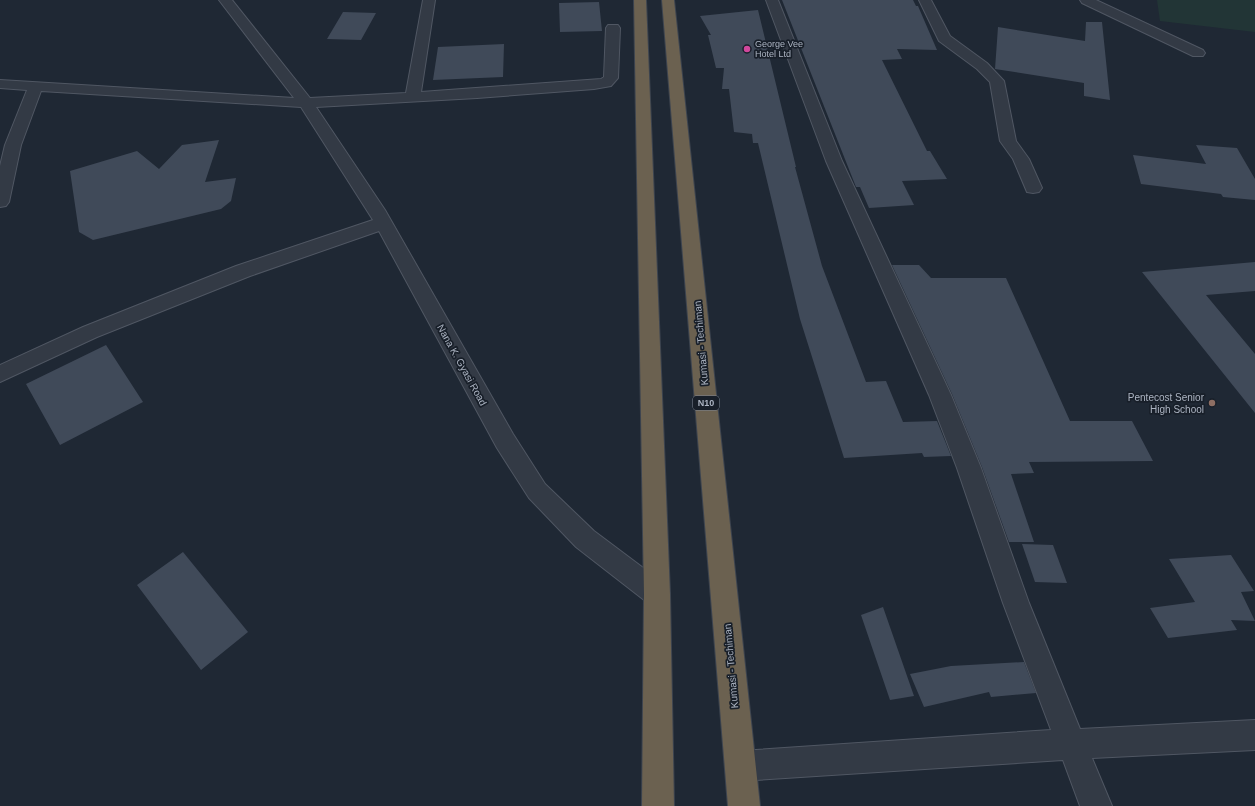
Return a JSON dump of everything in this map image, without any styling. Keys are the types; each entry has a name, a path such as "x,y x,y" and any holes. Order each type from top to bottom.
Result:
{"highway":[{"path":"640,0 657,594 658,806"},
{"name":"Kumasi - Techiman","path":"668,0 744,806"}],"street":[{"name":"Nana K. Gyasi Road","path":"225,0 306,103 383,223 505,440 537,490 585,539 657,594"},
{"path":"413,97 429,0"},
{"path":"772,0 834,161 940,395 1016,603 1096,806"},
{"path":"925,0 944,38 982,66 997,81 1008,141 1021,159 1033,188"},
{"path":"1086,0 1198,53"},
{"path":"0,84 306,103 477,94 606,83 611,78 613,28"},
{"path":"0,202 12,146 36,86"},
{"path":"0,374 90,332 243,271 383,223"},
{"path":"740,766 1071,744 1255,735"}],"shaded area":[{"path":"1157,0 1255,0 1255,32 1160,21"}],"building":[{"path":"782,0 913,0 916,6 918,6 937,50 897,49 902,59 882,60 927,151 930,151 947,179 902,181 914,205 869,208 860,187 856,187"},
{"path":"599,2 602,31 560,32 559,3"},
{"path":"758,10 795,167 822,266 866,382 886,381 903,422 937,421 951,456 924,457 922,453 844,458 800,319 758,143 753,143 752,134 734,132 729,89 722,89 724,68 716,68 708,35 711,35 700,16"},
{"path":"343,12 376,13 361,40 327,39"},
{"path":"1086,22 1102,22 1110,100 1084,96 1084,83 995,69 998,27 1085,41"},
{"path":"504,44 503,77 433,80 438,47"},
{"path":"219,140 205,182 236,178 231,201 221,209 93,240 79,232 70,171 137,151 159,169 182,145"},
{"path":"1196,145 1237,148 1255,179 1255,200 1223,197 1221,194 1141,184 1133,155 1206,164"},
{"path":"1255,262 1255,291 1206,295 1255,354 1255,413 1142,272"},
{"path":"892,265 919,265 931,278 1006,278 1070,421 1132,421 1153,461 1029,462 1034,473 1011,474 1034,542 1009,542 982,467 952,394"},
{"path":"106,345 143,402 60,445 26,384"},
{"path":"1022,544 1053,545 1067,583 1035,582"},
{"path":"183,552 248,632 201,670 137,585"},
{"path":"1231,555 1254,591 1241,592 1255,621 1231,620 1237,630 1168,638 1150,608 1195,602 1169,559"},
{"path":"883,607 914,696 890,700 861,615"},
{"path":"1024,662 1036,693 991,697 989,692 924,707 910,674 951,666"}],"place":[{"name":"George Vee Hotel Ltd","path":"747,49"},
{"name":"Pentecost Senior High School","path":"1212,403"}]}
